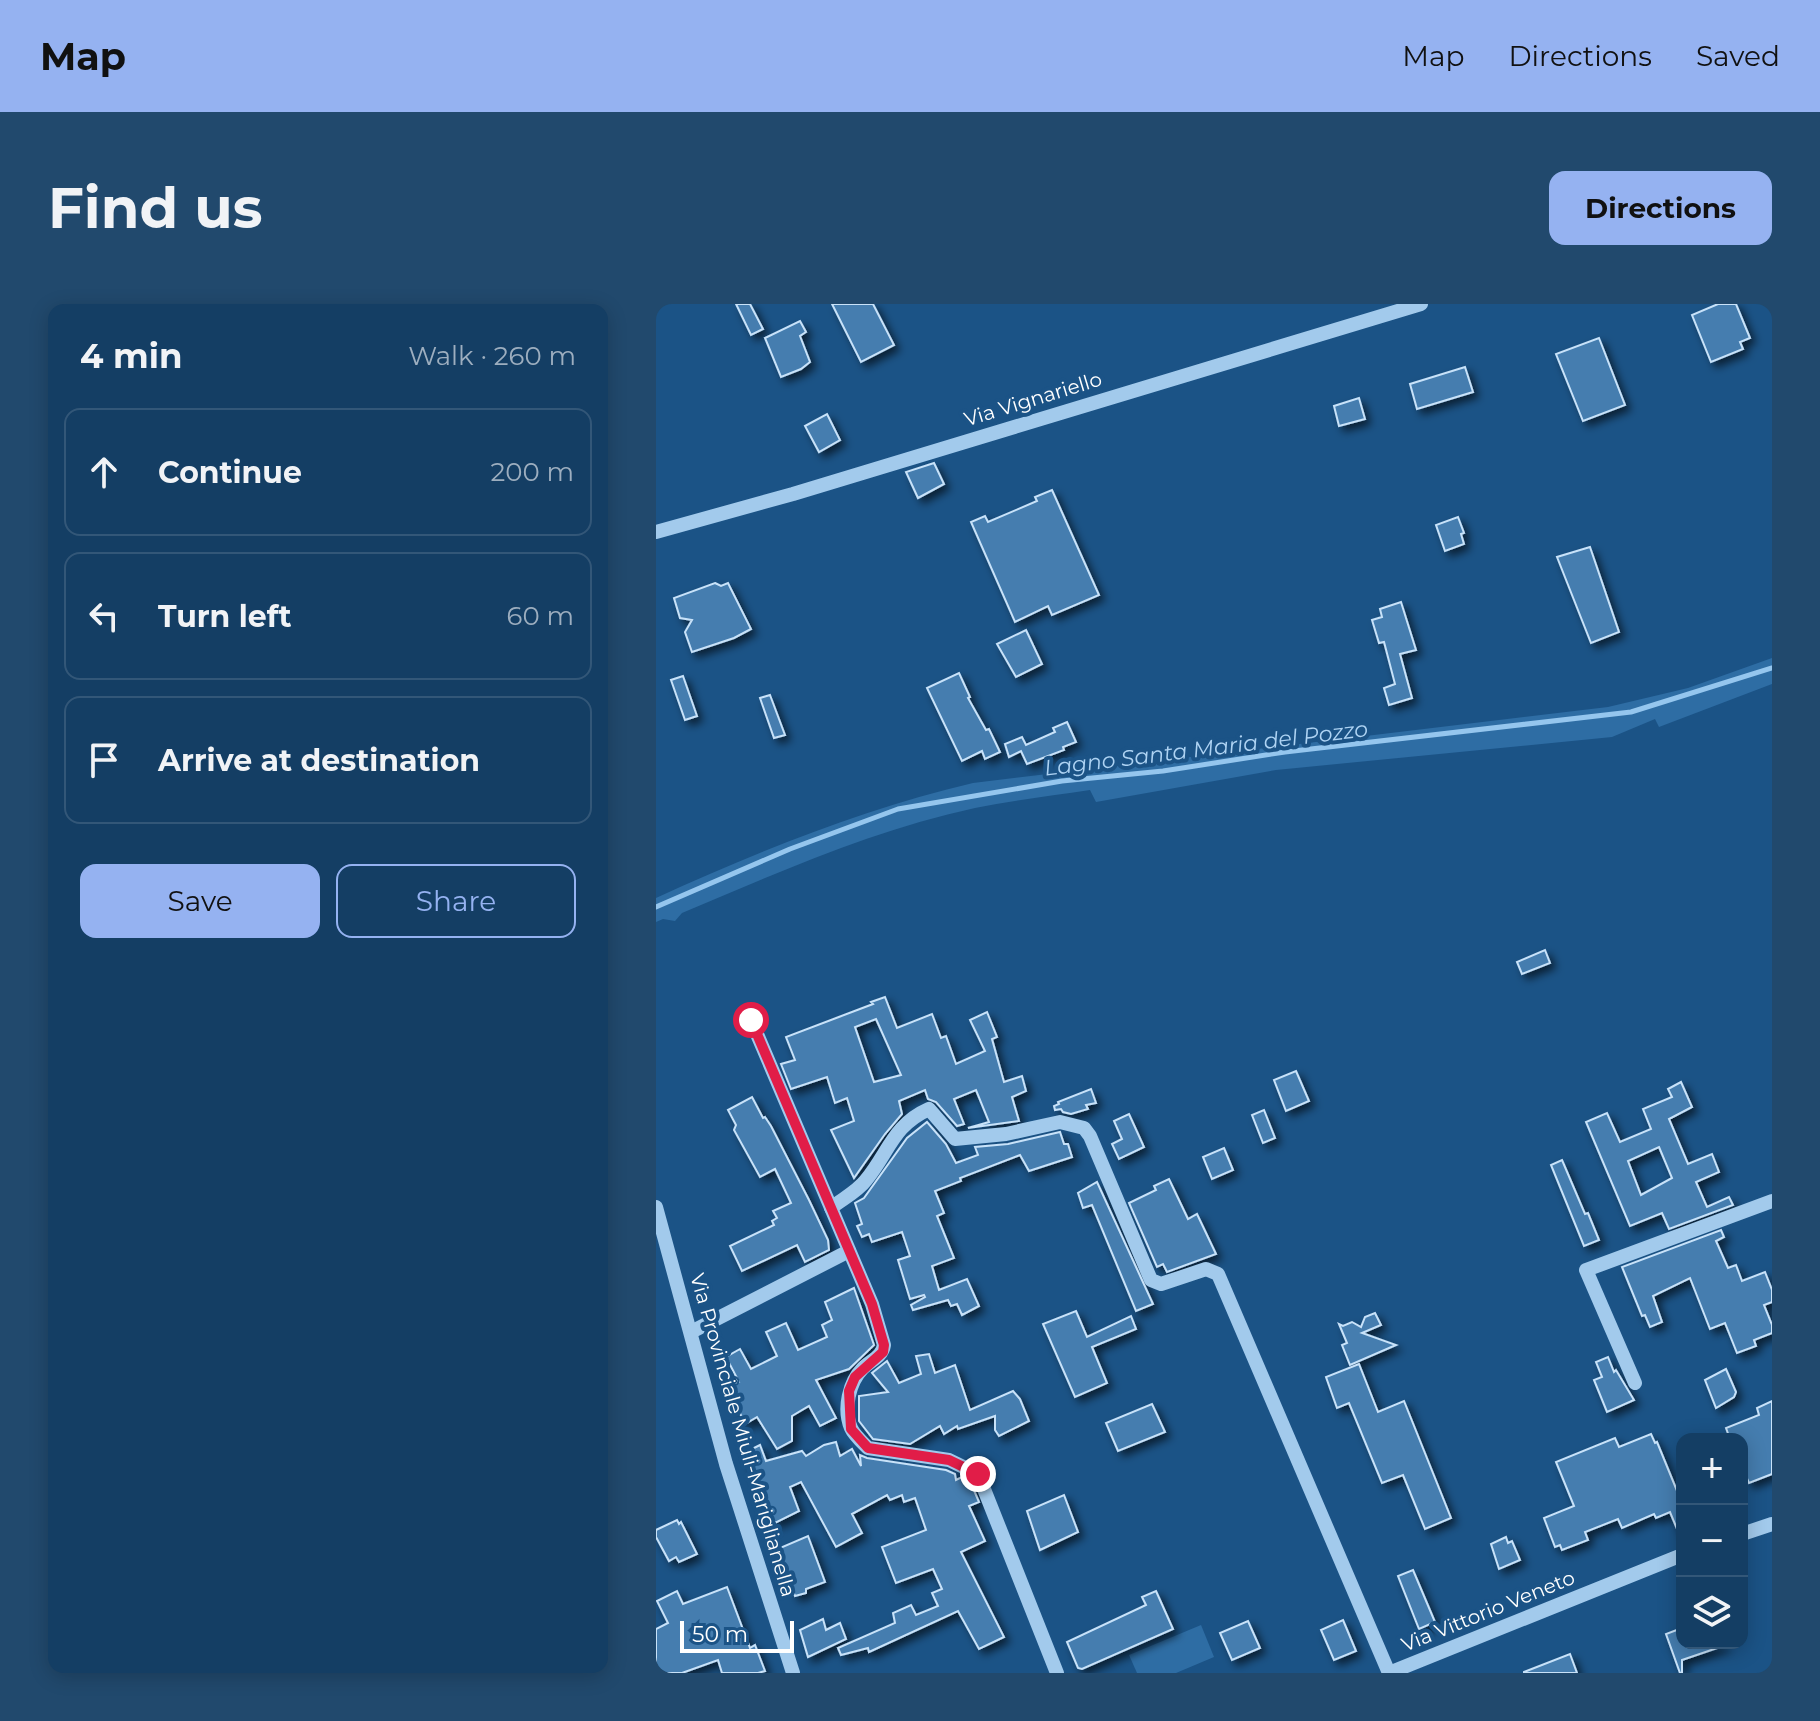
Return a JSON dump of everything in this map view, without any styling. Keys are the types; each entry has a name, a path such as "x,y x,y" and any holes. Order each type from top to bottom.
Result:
{"street":[{"name":"Via Vignariello","path":"656,532 793,494 1421,304"},
{"path":"751,1020 872,1304 884,1345 883,1352 855,1377 849,1391 851,1429 868,1448 949,1460 978,1474 1057,1673"},
{"path":"831,1208 866,1181 907,1120 929,1109 955,1139 1006,1134 1060,1122 1084,1128 1151,1280 1161,1284 1206,1269 1218,1274 1389,1673"},
{"path":"1635,1383 1586,1270 1772,1201"},
{"name":"Via Provinciale Miuli-Mariglianella","path":"656,1207 660,1237 691,1332 726,1464 793,1673"},
{"path":"691,1332 849,1251"},
{"path":"1748,1532 1772,1524"},
{"name":"Via Vittorio Veneto","path":"1389,1673 1676,1557"}],"shaded area":[{"path":"1772,658 1772,684 1659,727 1655,719 1612,737 1276,770 1096,802 1090,790 989,805 863,840 682,913 675,921 663,919 656,922 656,898 852,818 973,783 1608,707 1688,688"},
{"path":"1201,1625 1214,1657 1176,1673 1137,1673 1129,1655"}],"building":[{"path":"736,304 750,304 763,329 751,335"},
{"path":"832,304 873,304 894,345 861,362"},
{"path":"1718,304 1736,304 1750,338 1740,342 1743,349 1711,362 1692,315"},
{"path":"800,321 806,332 800,336 810,362 781,377 765,338"},
{"path":"1599,338 1625,405 1583,421 1556,354"},
{"path":"1465,367 1473,392 1417,409 1410,384"},
{"path":"1359,398 1365,419 1339,426 1334,406"},
{"path":"827,414 840,440 819,452 805,426"},
{"path":"934,463 944,484 918,498 906,472"},
{"path":"1052,490 1099,595 1052,615 1048,606 1015,622 971,522 985,516 988,522 1037,501 1035,497"},
{"path":"1458,517 1464,544 1445,551 1436,525"},
{"path":"1590,547 1619,632 1591,643 1557,557"},
{"path":"715,583 721,586 728,583 751,629 692,652 685,632 692,620 680,618 674,598"},
{"path":"1401,602 1416,650 1400,654 1412,698 1389,705 1384,688 1395,684 1384,642 1379,643 1372,620 1382,617 1380,609"},
{"path":"1026,630 1042,664 1016,677 997,644"},
{"path":"959,673 968,698 1000,752 985,759 982,751 962,761 927,688"},
{"path":"683,676 697,716 685,720 671,680"},
{"path":"770,695 785,735 774,738 760,698"},
{"path":"1067,722 1076,742 1063,747 1064,750 1027,764 1021,751 1009,757 1005,744 1022,737 1026,745 1055,732 1053,728"},
{"path":"1545,950 1550,963 1522,974 1517,962"},
{"path":"885,997 897,1028 932,1014 941,1038 946,1036 956,1064 985,1051 970,1020 987,1012 997,1037 992,1039 1004,1082 1022,1076 1026,1091 1012,1097 1019,1121 968,1128 989,1122 976,1090 954,1099 964,1124 957,1126 936,1102 928,1099 925,1090 899,1101 902,1114 854,1178 831,1130 854,1121 847,1098 835,1103 827,1077 791,1089 781,1064 795,1060 786,1037 873,1004 871,1002","holes":["876,1019 901,1075 874,1082 855,1027"]},
{"path":"1296,1071 1309,1101 1286,1111 1274,1080"},
{"path":"1681,1082 1692,1107 1669,1119 1688,1164 1712,1154 1719,1172 1696,1182 1707,1207 1729,1197 1733,1205 1669,1229 1662,1213 1630,1226 1586,1122 1607,1113 1620,1142 1651,1129 1643,1109 1672,1097 1668,1089","holes":["1659,1147 1672,1178 1641,1195 1628,1161"]},
{"path":"1091,1089 1096,1103 1086,1105 1088,1109 1071,1114 1061,1109 1055,1110 1058,1102"},
{"path":"752,1097 771,1126 809,1200 828,1240 829,1250 805,1262 797,1245 742,1271 730,1246 774,1225 772,1221 777,1218 773,1211 791,1203 775,1169 760,1177 734,1130 736,1125 728,1110"},
{"path":"1264,1110 1275,1138 1263,1143 1252,1115"},
{"path":"1129,1114 1144,1147 1119,1159 1112,1144 1122,1139 1114,1121"},
{"path":"927,1122 946,1144 956,1163 978,1155 975,1147 1008,1144 1060,1132 1072,1157 1029,1171 1020,1155 935,1191 944,1213 937,1216 954,1258 932,1266 939,1290 967,1279 979,1306 962,1315 957,1304 951,1306 948,1300 913,1310 911,1305 925,1297 910,1299 898,1260 910,1256 902,1232 872,1242 869,1234 862,1237 857,1226 862,1224 855,1203 864,1198 907,1138"},
{"path":"1224,1148 1233,1170 1212,1179 1203,1157"},
{"path":"1562,1160 1599,1240 1584,1246 1551,1165"},
{"path":"1169,1179 1188,1219 1197,1214 1216,1254 1167,1272 1163,1264 1157,1267 1129,1203 1156,1190 1154,1186"},
{"path":"1097,1182 1153,1304 1136,1311 1092,1205 1083,1208 1078,1193"},
{"path":"1721,1230 1724,1237 1716,1241 1728,1268 1736,1265 1742,1281 1765,1272 1772,1290 1772,1302 1764,1305 1772,1333 1754,1340 1756,1346 1737,1353 1725,1323 1710,1329 1690,1278 1653,1296 1662,1322 1650,1327 1645,1315 1642,1316 1622,1267"},
{"path":"854,1288 874,1345 849,1369 816,1380 836,1418 820,1426 809,1406 792,1416 792,1441 777,1449 757,1417 745,1424 730,1392 735,1391 732,1387 739,1382 726,1357 740,1349 751,1369 777,1356 766,1332 786,1323 798,1350 827,1337 822,1325 832,1320 825,1302"},
{"path":"1076,1311 1087,1337 1131,1316 1136,1329 1092,1347 1107,1383 1075,1397 1043,1324"},
{"path":"1375,1313 1381,1325 1362,1333 1396,1345 1350,1365 1342,1345 1347,1343 1339,1324 1343,1326 1352,1322 1361,1327 1365,1317"},
{"path":"929,1354 935,1373 955,1365 970,1410 1013,1391 1020,1399 1029,1421 999,1436 995,1430 995,1416 958,1429 957,1426 944,1434 940,1426 910,1444 873,1439 859,1421 859,1396 888,1392 872,1373 887,1361 899,1383 921,1374 916,1356"},
{"path":"1608,1357 1614,1372 1616,1370 1634,1400 1607,1412 1594,1380 1602,1377 1596,1362"},
{"path":"1359,1364 1378,1412 1404,1401 1451,1518 1425,1529 1403,1475 1382,1483 1349,1403 1337,1408 1326,1377"},
{"path":"1726,1369 1736,1392 1734,1397 1716,1408 1705,1380"},
{"path":"1772,1401 1772,1474 1749,1483 1748,1433 1728,1433 1726,1428 1759,1415 1757,1408"},
{"path":"1152,1404 1165,1432 1118,1451 1106,1423"},
{"path":"1651,1434 1657,1442 1676,1488 1676,1526 1670,1512 1656,1518 1654,1514 1622,1528 1618,1519 1585,1532 1588,1540 1562,1550 1560,1545 1555,1547 1544,1518 1574,1506 1556,1462 1615,1438 1619,1447"},
{"path":"836,1442 840,1456 852,1449 861,1466 860,1455 946,1470 955,1474 956,1480 962,1477 970,1481 979,1502 969,1506 985,1541 961,1552 1004,1637 979,1649 958,1611 869,1652 868,1648 841,1655 838,1648 895,1623 893,1613 911,1605 916,1615 938,1606 932,1593 942,1589 933,1569 896,1583 882,1547 926,1530 915,1498 904,1502 902,1495 890,1500 887,1495 852,1514 862,1533 836,1547 801,1482 790,1487 799,1511 775,1523 746,1461 751,1458 748,1451 760,1445 766,1461 802,1451 806,1456"},
{"path":"1064,1495 1078,1532 1040,1550 1027,1511"},
{"path":"677,1520 679,1524 681,1522 697,1554 679,1562 676,1557 669,1561 656,1537 656,1530"},
{"path":"808,1536 825,1582 795,1596 780,1557 780,1548"},
{"path":"1506,1537 1508,1543 1512,1541 1520,1560 1499,1569 1491,1544"},
{"path":"1413,1570 1435,1622 1419,1629 1398,1576"},
{"path":"727,1587 750,1648 755,1645 765,1671 722,1673 718,1660 682,1673 656,1673 656,1629 668,1623 657,1601 677,1591 683,1604"},
{"path":"1156,1591 1173,1629 1082,1669 1078,1668 1067,1642 1146,1605 1142,1597"},
{"path":"823,1619 826,1630 840,1623 846,1639 808,1657 800,1630"},
{"path":"1343,1620 1356,1651 1334,1660 1321,1630"},
{"path":"1248,1621 1260,1648 1232,1660 1220,1633"},
{"path":"1676,1630 1676,1649 1714,1649 1682,1660 1680,1673 1666,1634"},
{"path":"1570,1654 1577,1673 1524,1673 1524,1672"}],"waterway":[{"name":"Lagno Santa Maria del Pozzo","path":"656,907 790,849 898,809 1062,781 1631,712 1772,668"}],"route":[{"path":"751,1020 872,1304 884,1345 883,1352 855,1377 849,1391 851,1429 868,1448 949,1460 978,1474"}]}
